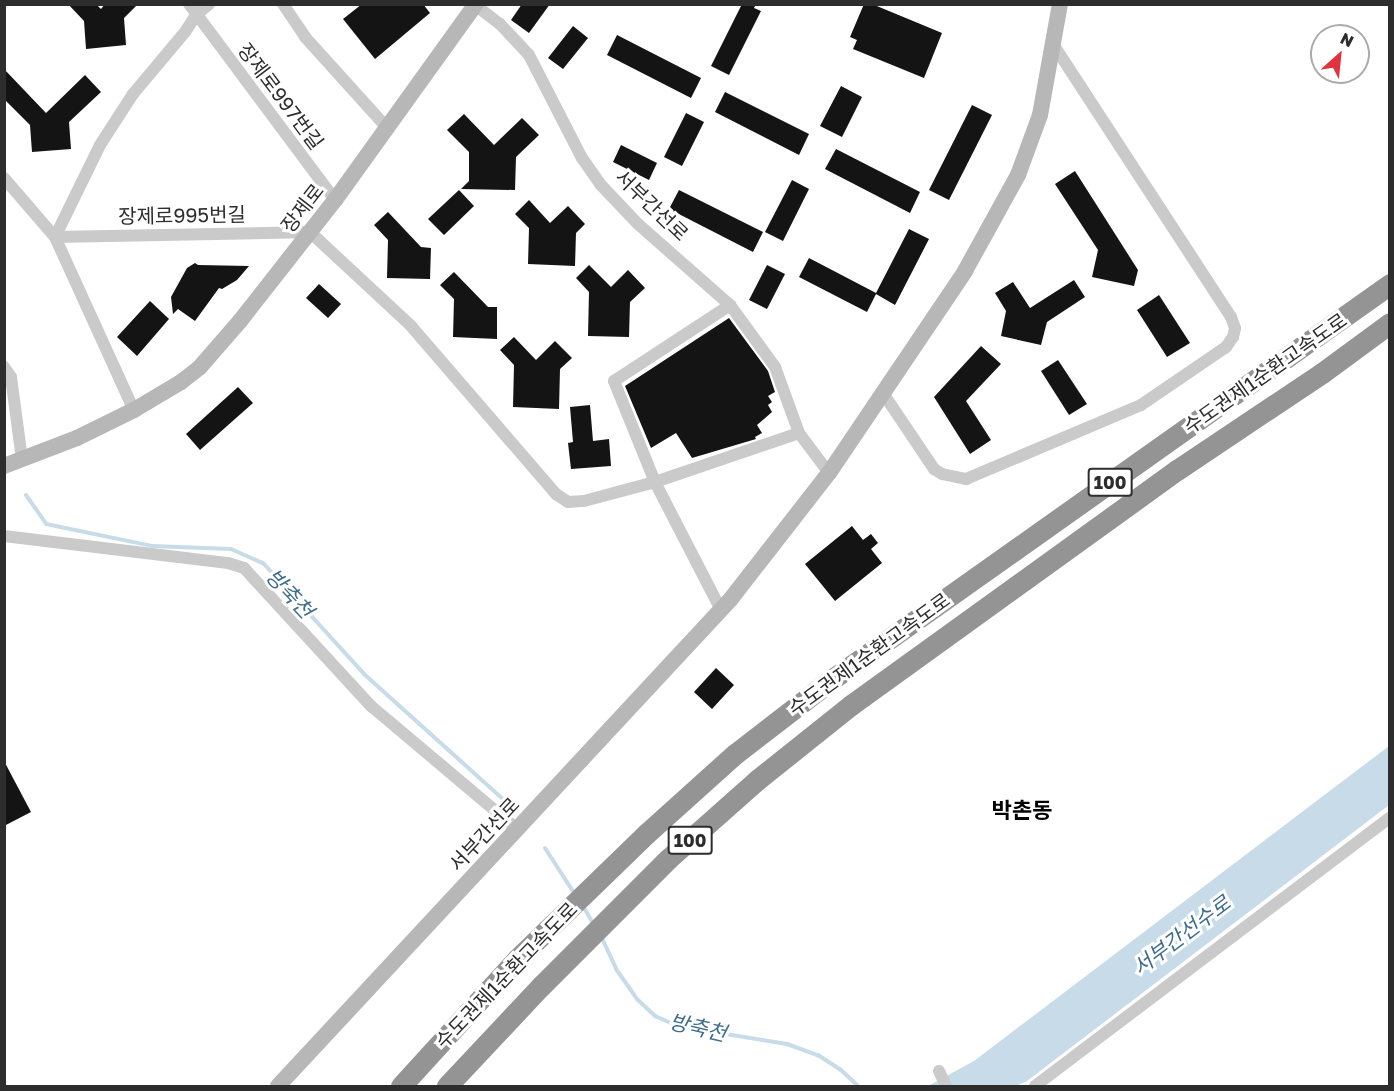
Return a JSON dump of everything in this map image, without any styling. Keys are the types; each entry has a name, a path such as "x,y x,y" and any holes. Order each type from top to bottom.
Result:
{"highway":[{"name":"수도권제1순환고속도로","path":"401,1086 517,959 646,834 735,754 831,680 1389,284"},
{"name":"수도권제1순환고속도로","path":"447,1086 540,987 668,860 757,780 851,705 1178,470 1322,373 1389,323"}],"street":[{"path":"55,237 100,145 133,94 185,32 193,10 209,4"},
{"path":"283,4 305,37 388,129"},
{"name":"서부간선로","path":"278,1086 721,610 830,473 965,271 1017,175 1040,115 1060,4"},
{"name":"장제로","path":"4,466 77,438 134,410 182,382 200,367 240,321 335,200 475,5"},
{"name":"서부간선로","path":"475,5 500,24 529,55 582,158 600,184 638,224 730,305 775,367 799,433 830,473"},
{"name":"장제로997번길","path":"193,10 335,200"},
{"path":"883,393 934,469 942,474 966,479 1142,405 1226,347 1233,337 1235,328 1230,317 1054,45"},
{"path":"4,178 55,237 134,410"},
{"path":"310,232 411,326 556,494 568,502 584,501 655,482 799,433"},
{"name":"장제로995번길","path":"55,237 310,232"},
{"path":"721,610 655,482 614,381 730,305"},
{"path":"4,367 11,377 22,459"},
{"path":"4,536 244,568 371,706 517,829"},
{"path":"1035,1086 1389,818"},
{"path":"939,1071 946,1086"}],"water":[{"name":"서부간선수로","path":"1389,746 1389,805 1027,1081 1016,1086 928,1086 974,1061"}],"building":[{"path":"68,4 96,4 101,9 105,4 138,4 124,18 126,45 86,49 84,21"},
{"path":"362,4 423,4 430,13 375,59 343,19"},
{"path":"522,4 550,4 529,33 511,20"},
{"path":"742,4 756,4 754,8 761,11 729,75 711,66"},
{"path":"864,4 872,4 942,33 924,78 853,49 857,40 850,37"},
{"path":"573,26 588,38 563,69 548,58"},
{"path":"617,35 701,78 691,98 607,55"},
{"path":"4,69 46,113 85,75 101,92 69,122 71,149 32,152 30,125 4,99"},
{"path":"841,86 862,97 842,137 820,126"},
{"path":"725,92 809,134 799,155 715,112"},
{"path":"972,105 992,115 949,200 929,190"},
{"path":"686,113 704,122 682,166 664,157"},
{"path":"464,114 494,145 522,118 539,135 516,157 515,190 461,189 469,181 469,152 447,130"},
{"path":"621,145 657,163 649,180 613,162"},
{"path":"836,149 920,192 910,213 825,169"},
{"path":"1075,171 1138,270 1134,286 1092,277 1098,250 1055,184"},
{"path":"792,180 809,189 783,241 765,232"},
{"path":"459,190 474,206 444,235 428,219"},
{"path":"679,190 763,232 753,252 669,209"},
{"path":"529,200 550,223 568,206 585,224 576,233 575,266 528,264 529,228 515,214"},
{"path":"388,212 421,247 431,248 430,279 387,278 388,240 374,225"},
{"path":"909,229 929,239 895,305 876,294 867,312 799,277 809,258 876,293"},
{"path":"195,263 198,265 249,266 237,280 222,289 219,288 195,321 178,309 173,314 171,297 187,268"},
{"path":"589,265 611,287 628,270 645,288 630,302 629,337 588,336 589,292 576,278"},
{"path":"767,265 785,274 767,309 749,300"},
{"path":"454,272 488,307 497,307 497,339 453,337 454,299 440,285"},
{"path":"1074,280 1085,297 1047,322 1041,345 1001,336 1006,311 995,293 1013,282 1030,308"},
{"path":"319,284 341,304 328,318 306,298"},
{"path":"1159,295 1190,343 1167,357 1137,310"},
{"path":"150,301 169,319 137,356 117,337"},
{"path":"729,318 768,371 775,392 768,396 772,402 768,405 772,412 757,425 762,433 755,437 756,439 692,458 676,433 651,448 625,386"},
{"path":"514,337 536,360 555,341 572,358 560,369 559,409 513,407 514,365 500,350"},
{"path":"981,346 1001,364 966,401 991,440 970,454 934,397"},
{"path":"1058,360 1087,404 1069,415 1041,371"},
{"path":"238,387 253,403 200,450 186,434"},
{"path":"590,405 593,441 609,439 611,466 571,469 568,443 573,442 570,407"},
{"path":"852,526 863,540 871,534 878,543 871,549 882,563 835,601 805,564"},
{"path":"716,668 734,685 712,709 694,692"},
{"path":"4,761 31,812 4,826"}],"waterway":[{"name":"방축천","path":"26,495 46,524 152,546 231,549 264,564 364,674 503,799"},
{"name":"방축천","path":"545,848 574,893"},
{"name":"방축천","path":"583,906 593,923"},
{"name":"방축천","path":"600,934 616,969 638,1000 655,1016 677,1026 787,1044 818,1055 841,1070 858,1086"}],"district":[{"name":"박촌동","path":"1022,810"}]}
